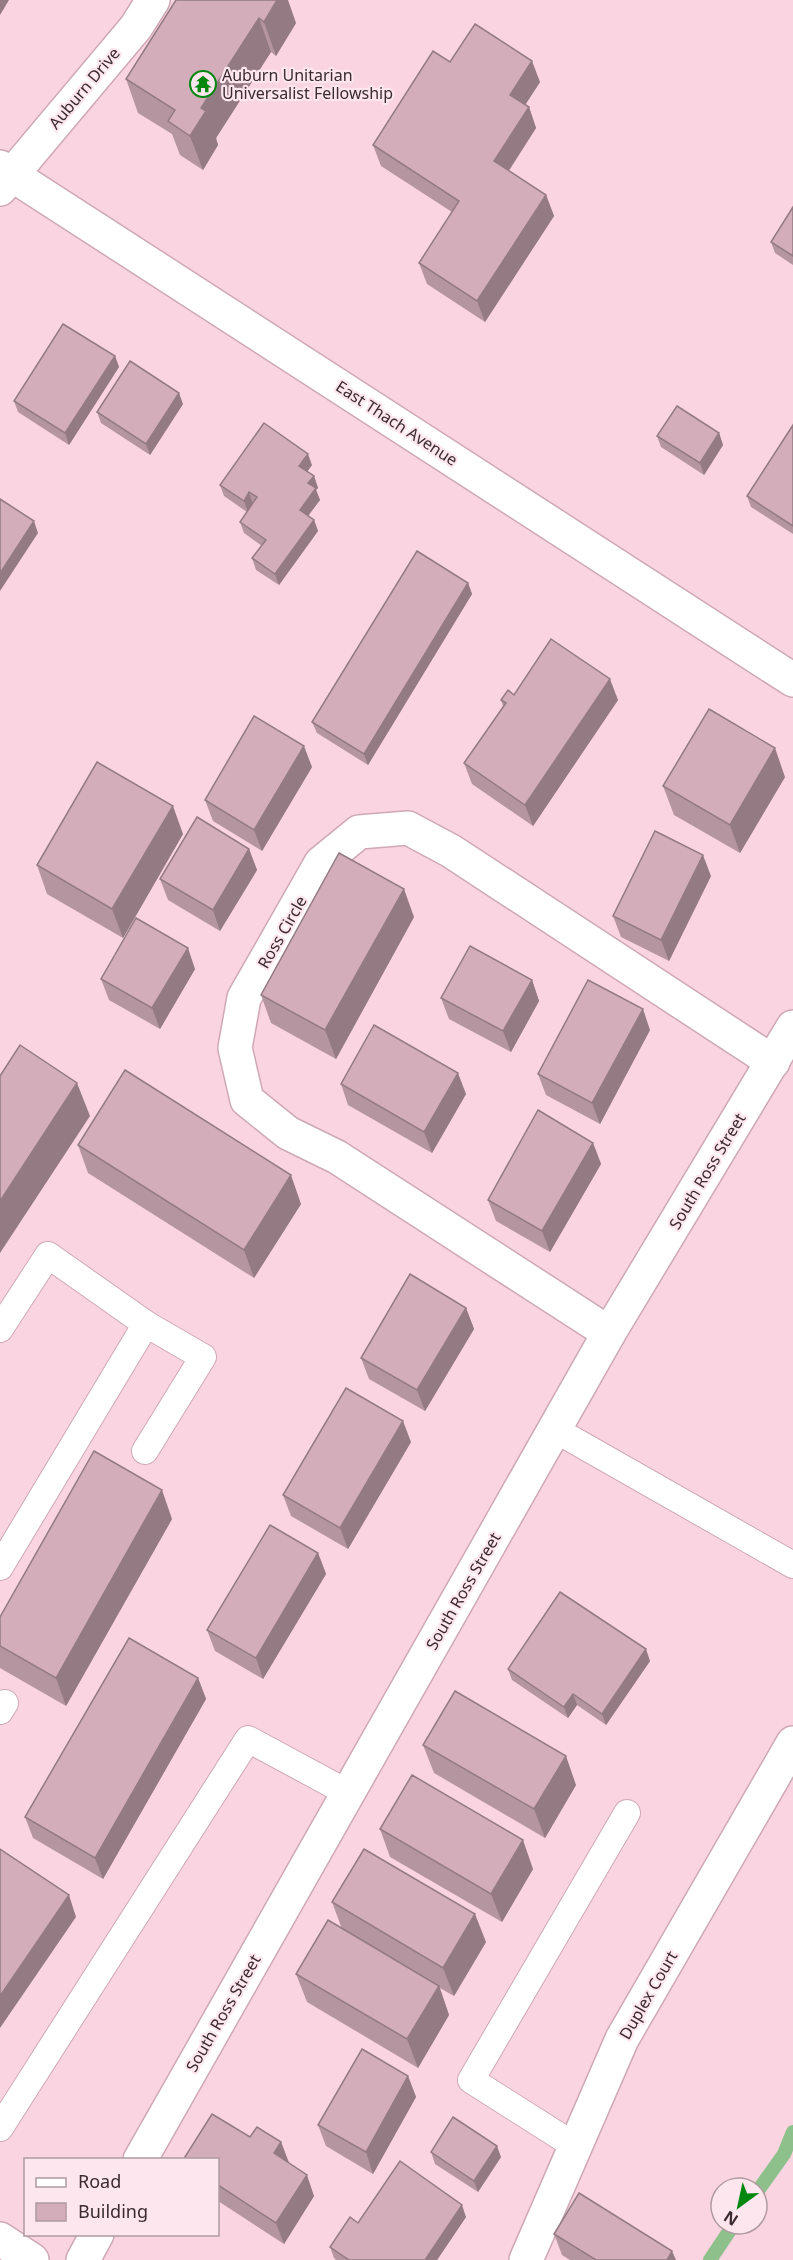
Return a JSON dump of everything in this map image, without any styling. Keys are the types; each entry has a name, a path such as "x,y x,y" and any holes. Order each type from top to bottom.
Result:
{"street":[{"name":"Auburn Drive","path":"4,177 136,27 153,0"},
{"name":"East Thach Avenue","path":"4,177 793,680"},
{"name":"Ross Circle","path":"609,1333 337,1157 288,1133 247,1100 234,1047 244,998 321,863 359,832 408,828 451,850 772,1062"},
{"name":"South Ross Street","path":"141,2158 609,1333 793,1027"},
{"name":"Duplex Court","path":"526,2260 622,2039 793,1743"},
{"path":"83,2260 96,2236"},
{"path":"0,2239 32,2260"}],"lane":[{"path":"0,1329 48,1255 146,1324 203,1357 145,1451"},
{"path":"0,1567 146,1324"},
{"path":"554,1429 793,1565"},
{"path":"0,2128 248,1739 348,1793"},
{"path":"576,2146 471,2080 627,1813"}],"building":[{"path":"176,0 277,0 264,22 259,18 201,108 206,111 190,136 168,121 175,110 126,79"},
{"path":"475,24 532,61 510,95 529,107 494,161 546,195 477,301 419,263 459,201 373,145 433,51 450,62"},
{"path":"793,207 793,256 771,242"},
{"path":"63,324 115,356 65,433 14,401"},
{"path":"130,361 179,393 146,444 97,412"},
{"path":"677,406 719,433 700,463 657,436"},
{"path":"264,423 308,454 299,466 314,476 308,483 316,488 300,510 314,520 275,574 252,558 266,540 240,522 257,497 249,492 244,501 220,485"},
{"path":"793,425 793,526 747,496"},
{"path":"0,499 34,521 0,573"},
{"path":"417,551 468,583 364,754 312,722"},
{"path":"551,639 610,679 525,805 464,763 506,703 501,700 508,690 514,695"},
{"path":"709,709 775,748 730,825 663,786"},
{"path":"254,716 304,746 254,830 205,800"},
{"path":"97,762 173,806 112,909 37,865"},
{"path":"197,817 249,849 213,910 160,879"},
{"path":"655,831 703,855 661,940 613,916"},
{"path":"339,853 404,889 325,1030 261,995"},
{"path":"136,918 188,948 152,1008 101,979"},
{"path":"470,946 532,980 503,1031 441,998"},
{"path":"588,980 643,1009 592,1103 538,1074"},
{"path":"374,1025 458,1073 424,1132 341,1084"},
{"path":"20,1045 77,1083 0,1201 0,1076"},
{"path":"125,1070 291,1175 244,1250 78,1145"},
{"path":"538,1110 593,1143 542,1231 488,1200"},
{"path":"410,1274 466,1308 417,1390 361,1358"},
{"path":"346,1388 403,1421 340,1528 283,1495"},
{"path":"94,1451 162,1490 56,1678 0,1646 0,1617"},
{"path":"270,1525 318,1553 256,1658 207,1630"},
{"path":"560,1592 646,1649 602,1714 573,1694 564,1707 508,1669"},
{"path":"129,1638 198,1678 95,1858 25,1817"},
{"path":"455,1691 566,1756 534,1809 423,1745"},
{"path":"412,1775 523,1840 491,1894 380,1829"},
{"path":"0,1849 69,1895 0,1996"},
{"path":"364,1849 475,1914 443,1968 332,1902"},
{"path":"328,1920 439,1986 407,2039 296,1974"},
{"path":"362,2049 408,2076 366,2152 318,2125"},
{"path":"212,2114 250,2137 257,2127 281,2142 274,2153 307,2175 276,2223 219,2186 219,2158 184,2158"},
{"path":"453,2117 497,2146 474,2181 431,2152"},
{"path":"400,2161 462,2205 425,2260 349,2260 330,2247 350,2217 358,2223"},
{"path":"579,2193 672,2251 667,2260 596,2260 554,2234"}],"waterway":[{"path":"768,2176 784,2154 793,2132"},
{"path":"710,2260 726,2236"}],"place":[{"name":"Auburn Unitarian Universalist Fellowship","path":"203,84"}]}
